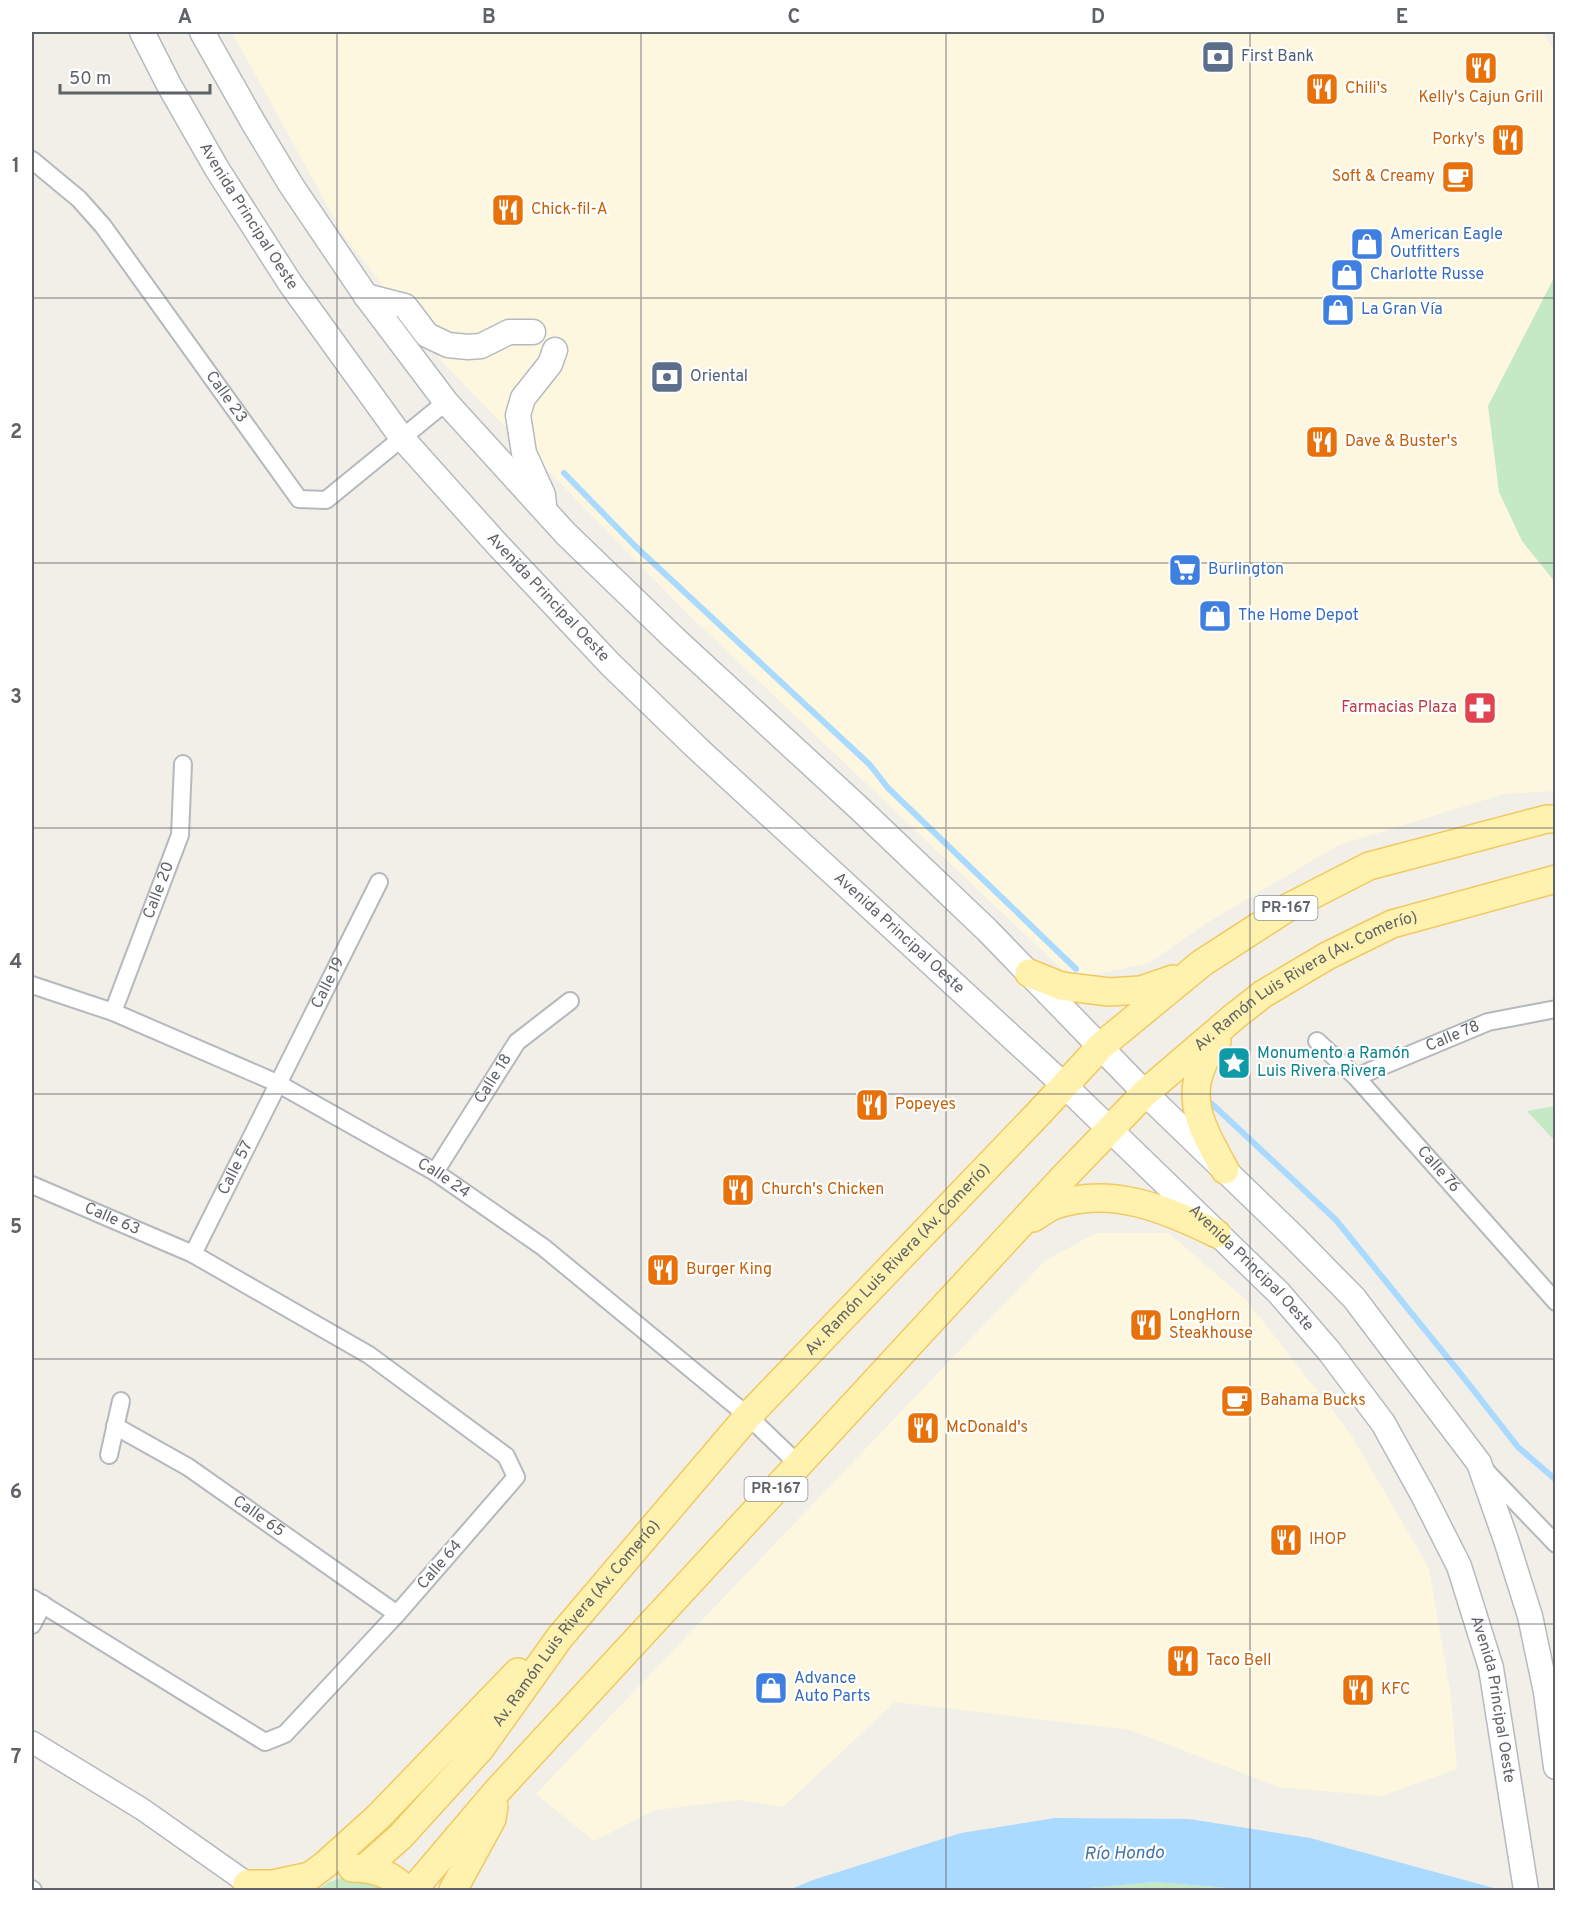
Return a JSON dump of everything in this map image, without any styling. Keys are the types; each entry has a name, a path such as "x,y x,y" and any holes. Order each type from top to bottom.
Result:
{"main road":[{"name":"Avenida Principal Oeste","path":"142,32 217,169 290,283 402,438 496,543 611,665 1065,1086 1279,1293 1329,1350 1383,1423 1459,1566 1491,1668 1526,1890"},
{"path":"202,32 252,122 291,185 366,296 446,402 545,511 675,639 860,809 987,930 1145,1093 1354,1298 1479,1463 1530,1616 1546,1692 1556,1767"},
{"path":"366,296 405,306 427,335 448,345 481,346 509,332 533,332"},
{"path":"545,511 543,495 524,453 518,415 523,398 550,364 555,350"},
{"name":"Av. Ramón Luis Rivera (Av. Comerío)","path":"365,1868 401,1836 480,1749 560,1637 748,1416 1101,1046 1202,963 1287,908 1369,867 1547,819 1556,819"},
{"name":"Av. Ramón Luis Rivera (Av. Comerío)","path":"413,1890 498,1790 1018,1226 1145,1093 1263,994 1327,956 1392,924 1551,879"},
{"path":"1029,973 1061,986 1109,992 1142,990 1191,972"},
{"path":"1225,1170 1207,1136 1197,1107 1195,1091 1199,1069 1204,1059 1235,1016"},
{"path":"1018,1226 1052,1206 1097,1198 1146,1204 1181,1216 1217,1234"},
{"path":"252,1887 310,1875 326,1864 378,1817 521,1668 560,1637"},
{"path":"453,1890 492,1819 498,1790"},
{"path":"309,1890 331,1874 353,1868 365,1868 385,1874 406,1890"}],"street":[{"name":"Calle 23","path":"32,160 80,199 103,226 299,499 326,500 446,402"},
{"name":"Calle 20","path":"113,1012 180,835 183,764"},
{"name":"Calle 19","path":"277,1083 379,882"},
{"name":"Calle 24","path":"32,985 113,1012 277,1083 435,1172 543,1247 748,1416 799,1465"},
{"name":"Calle 18","path":"435,1172 517,1042 570,1001"},
{"name":"Calle 78","path":"1356,1077 1488,1022 1556,1009"},
{"name":"Calle 76","path":"1317,1041 1356,1077 1556,1302"},
{"name":"Calle 57","path":"193,1254 277,1083"},
{"name":"Calle 63","path":"32,1185 193,1254"},
{"name":"Calle 64","path":"37,1601 265,1742 285,1734 398,1614 516,1477 506,1456 369,1355 193,1254"},
{"path":"109,1455 121,1401"},
{"name":"Calle 65","path":"115,1426 188,1467 398,1614"},
{"path":"1479,1463 1556,1544"},
{"path":"32,1625 37,1601"},
{"path":"32,1742 142,1809 252,1887"}],"shaded area":[{"path":"232,32 1542,32 1555,52 1555,276 1488,406 1522,541 1555,582 1555,791 1504,794 1339,845 1210,921 1149,963 1072,979 687,613 446,366 344,236"},
{"path":"1096,1233 1169,1233 1247,1301 1350,1433 1429,1568 1451,1697 1457,1769 1381,1796 1279,1787 1130,1730 895,1702 783,1807 738,1800 655,1810 594,1841 536,1794 1045,1261"}],"green space":[{"path":"1555,276 1555,582 1522,541 1499,492 1488,406"},
{"path":"1556,1106 1555,1141 1527,1111"},
{"path":"351,1875 395,1890 318,1890 329,1882"},
{"path":"1155,1882 1250,1890 1068,1890"}],"water":[{"name":"Río Hondo","path":"1055,1818 1189,1819 1310,1838 1501,1890 1252,1890 1155,1882 1068,1890 789,1890 813,1880 961,1833"}],"waterway":[{"path":"564,473 635,546 870,765 888,788 1076,969"},
{"path":"1212,1104 1336,1220 1518,1447 1556,1480"}],"place":[{"name":"First Bank","path":"1218,57"},
{"name":"Kelly's Cajun Grill","path":"1481,68"},
{"name":"Chili's","path":"1322,89"},
{"name":"Porky's","path":"1508,140"},
{"name":"Soft & Creamy","path":"1458,177"},
{"name":"Chick-fil-A","path":"508,210"},
{"name":"American Eagle Outfitters","path":"1367,244"},
{"name":"Charlotte Russe","path":"1347,275"},
{"name":"La Gran Vía","path":"1338,310"},
{"name":"Oriental","path":"667,377"},
{"name":"Dave & Buster's","path":"1322,442"},
{"name":"Burlington","path":"1185,570"},
{"name":"The Home Depot","path":"1215,616"},
{"name":"Farmacias Plaza","path":"1480,708"},
{"name":"Monumento a Ramón Luis Rivera Rivera","path":"1234,1063"},
{"name":"Popeyes","path":"872,1105"},
{"name":"Church's Chicken","path":"738,1190"},
{"name":"Burger King","path":"663,1270"},
{"name":"LongHorn Steakhouse","path":"1146,1325"},
{"name":"Bahama Bucks","path":"1237,1401"},
{"name":"McDonald's","path":"923,1428"},
{"name":"IHOP","path":"1286,1540"},
{"name":"Taco Bell","path":"1183,1661"},
{"name":"Advance Auto Parts","path":"771,1688"},
{"name":"KFC","path":"1358,1690"}]}
